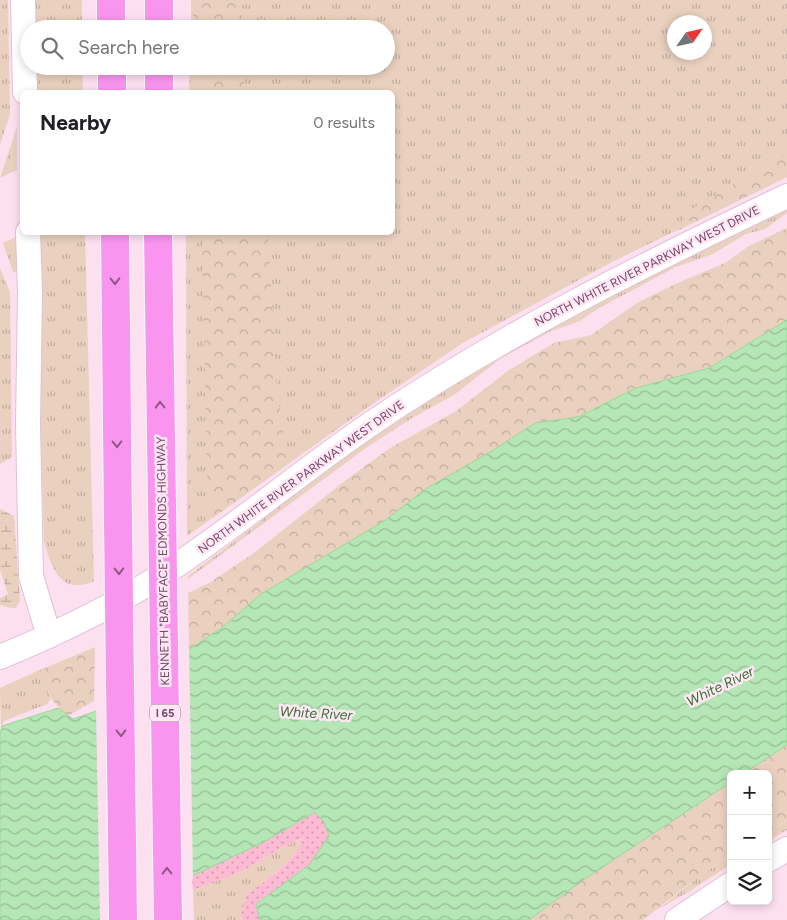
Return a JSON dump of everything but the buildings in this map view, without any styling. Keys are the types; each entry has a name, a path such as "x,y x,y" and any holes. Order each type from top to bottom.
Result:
{"highway":[{"path":"111,0 111,20"},
{"path":"159,0 159,20"},
{"path":"112,75 112,90"},
{"path":"159,75 159,90"},
{"path":"114,235 124,920"},
{"name":"KENNETH \"BABYFACE\" EDMONDS HIGHWAY","path":"158,235 168,920"}],"street":[{"path":"23,0 23,20"},
{"path":"25,75 25,90"},
{"name":"NORTH WHITE RIVER PARKWAY WEST DRIVE","path":"0,657 107,608 166,573 372,423 488,350 578,299 787,196"},
{"path":"28,235 30,292 28,424 31,576 49,636"},
{"path":"772,858 787,849"},
{"path":"677,920 727,887"}],"green space":[{"path":"0,0 8,0 10,114 0,145"},
{"path":"34,0 82,0 82,20 35,20"},
{"path":"191,0 787,0 787,177 616,260 463,343 371,405 187,536 186,235 395,235 395,90 189,90 190,75 395,75 395,20 191,20"},
{"path":"192,0 242,0 241,20 193,20"},
{"path":"35,75 82,75 83,90 36,90"},
{"path":"199,75 243,75 246,90 200,90"},
{"path":"17,126 17,170 0,178"},
{"path":"787,153 787,177 679,230 688,211"},
{"path":"787,207 787,213 765,229 746,234 713,254 676,267 599,308 580,321 549,332 500,359 454,395 412,418 366,448 188,579 188,576 256,525 315,477 404,416 504,353 562,320"},
{"path":"787,228 787,320 709,368 636,388 578,417 535,423 492,451 427,488 384,521 324,558 189,649 188,593 209,583 254,553 346,480 390,448 456,411 509,370 554,343 591,335 637,303 725,263 749,246"},
{"path":"37,235 85,235 94,581 83,585 73,585 60,577 51,562 44,542"},
{"path":"202,235 268,235 277,390 288,464 213,518 207,482"},
{"path":"16,237 19,239 20,273 13,272 3,243"},
{"path":"0,268 10,292 12,457 0,464"},
{"path":"0,509 14,516 20,600 16,608 0,605 0,598 8,594 0,570"},
{"path":"95,647 94,701 68,716 53,701 35,672"},
{"path":"35,672 51,699 47,704 4,721 1,730 0,688"},
{"path":"787,745 787,820 772,829 772,770 749,770"},
{"path":"727,785 727,858 702,874 643,920 529,920 586,878"},
{"path":"787,820 787,830 772,839 772,829"},
{"path":"304,838 287,863 246,895 241,916 242,920 194,920 193,890 243,871 282,847"},
{"path":"727,858 727,867 660,908 702,874"}],"sand":[{"path":"316,812 324,822 329,836 309,865 256,904 260,920 242,920 241,916 246,895 287,863 294,855 303,838 282,847 243,871 193,890 192,876 264,842"}],"water":[{"name":"White River","path":"787,320 787,745 749,770 727,770 727,785 586,878 529,920 260,920 256,904 309,865 329,836 324,822 315,812 264,842 102,920 0,920 0,735 2,726 58,708 73,719 102,709 225,625 261,594 384,521 427,488 492,451 535,423 578,417 636,388 709,368"}],"pier":[{"path":"189,646 193,878 107,920 100,920 96,709"}]}
